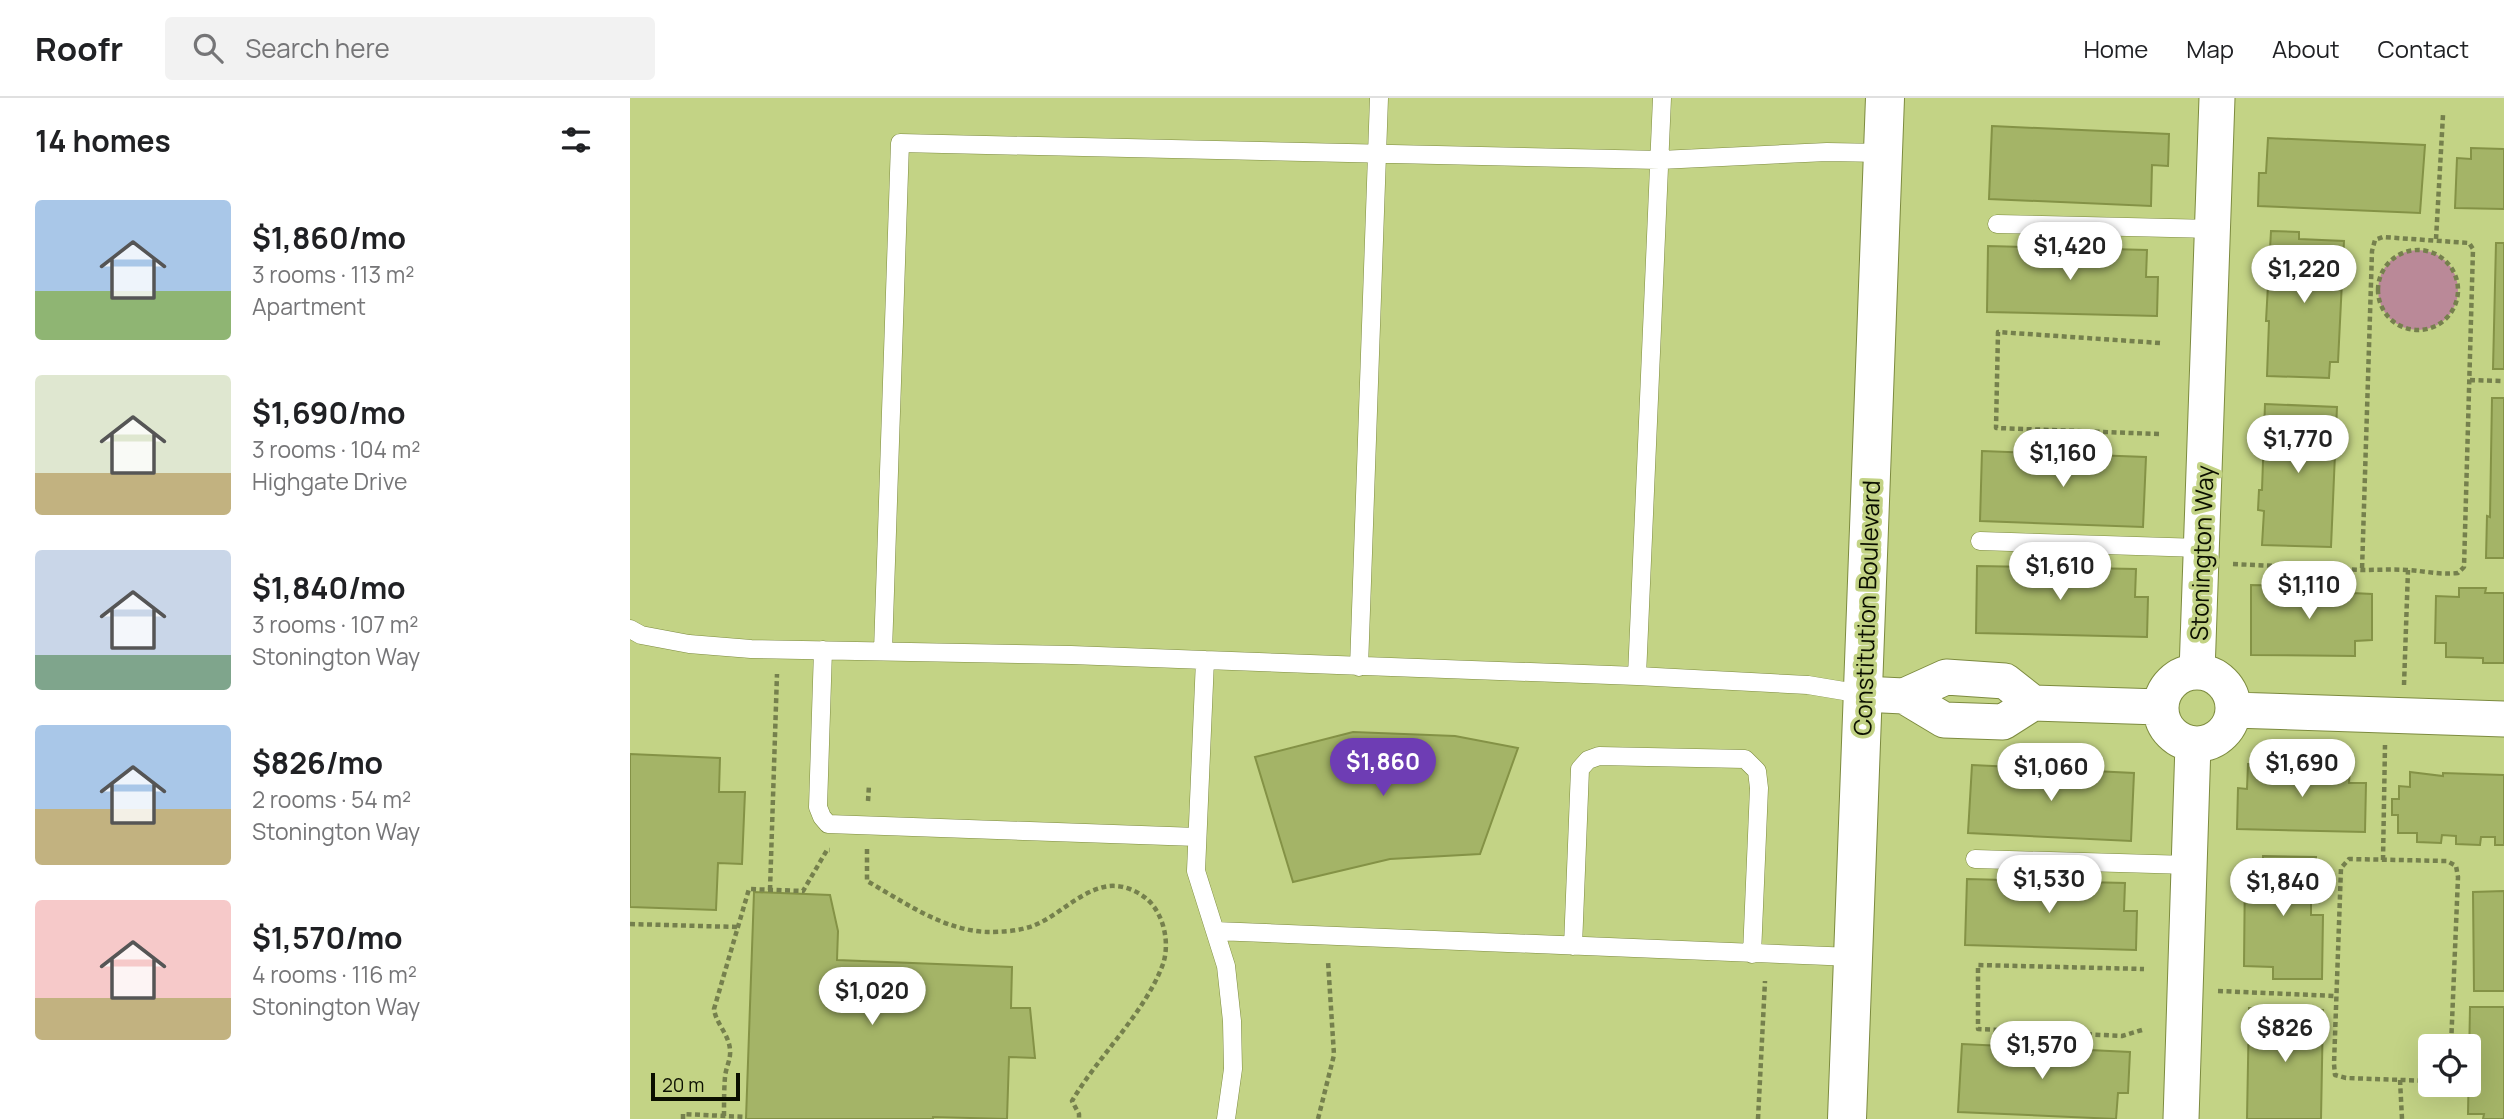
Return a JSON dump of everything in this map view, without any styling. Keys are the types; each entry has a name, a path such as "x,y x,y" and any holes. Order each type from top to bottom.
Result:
{"main road":[{"name":"Constitution Boulevard","path":"1847,1119 1885,98"}],"street":[{"name":"Stonington Way","path":"2197,672 2217,98"},
{"path":"2197,672 2216,677 2223,683 2232,700 2233,710 2224,733 2210,742 2193,744 2176,738 2169,732 2160,707 2164,692 2174,680 2197,672"},
{"path":"1862,694 1903,696 1946,677 2005,681 2034,703 2160,707"},
{"path":"2233,710 2504,719"},
{"path":"2180,1119 2193,744"}],"lane":[{"path":"1359,667 1379,98"},
{"path":"1637,676 1662,98"},
{"path":"883,651 900,143 1660,160 1826,152 1883,153"},
{"path":"1997,224 2213,229"},
{"path":"1980,541 2201,548"},
{"path":"630,629 641,635 689,643 751,649 1205,660 1637,676 1808,685 1862,694"},
{"path":"823,650 818,807 828,824 1197,837"},
{"path":"1205,660 1196,870 1226,966 1232,1021 1233,1069 1226,1119"},
{"path":"1573,946 1580,769 1588,760 1600,755 1745,759 1757,771 1759,788 1752,954"},
{"path":"1975,859 2189,865"},
{"path":"1215,931 1853,957"}],"path":[{"path":"2436,239 2442,115"},
{"path":"2232,564 2362,570 2408,570 2437,575 2458,573 2463,567 2473,249 2469,243 2462,240 2383,237 2375,240 2372,251 2362,570"},
{"path":"2413,250 2426,250 2439,255 2449,264 2456,276 2458,289 2456,302 2441,323 2416,330 2392,320 2379,298 2378,285 2390,261 2413,250"},
{"path":"2159,434 1996,428 1998,332 2160,343"},
{"path":"2470,380 2504,381"},
{"path":"2404,685 2408,570"},
{"path":"770,890 777,668"},
{"path":"2383,860 2385,741"},
{"path":"724,1116 725,1076 730,1049 714,1009 749,889 803,892 827,850 840,850"},
{"path":"853,851 867,852 867,881 948,924 971,931 990,932 1033,926 1094,889 1109,886 1131,889 1146,898 1158,910 1166,944 1164,962 1137,1010 1084,1080 1072,1101 1079,1119"},
{"path":"2418,1081 2346,1078 2335,1075 2341,868 2349,859 2447,861 2456,866 2458,877 2451,1034"},
{"path":"630,924 737,927"},
{"path":"1318,1119 1334,1055 1328,961"},
{"path":"2142,1030 2122,1036 1978,1029 1978,965 2144,969"},
{"path":"1758,1119 1765,981"},
{"path":"2218,991 2336,996"},
{"path":"2400,1080 2402,1119"},
{"path":"683,1119 683,1114 746,1117"}],"shaded area":[{"path":"2418,250 2433,253 2446,262 2455,275 2458,290 2455,305 2446,318 2433,327 2418,330 2403,327 2390,318 2381,305 2378,290 2381,275 2390,262 2403,253"}],"building":[{"path":"1992,126 2169,134 2168,166 2152,165 2151,206 1989,199"},
{"path":"2268,138 2425,145 2420,213 2258,206 2259,173 2266,173"},
{"path":"2471,148 2504,149 2504,209 2455,208 2457,158 2471,159"},
{"path":"2271,231 2299,232 2299,239 2344,241 2338,362 2330,362 2329,378 2267,376 2269,321 2266,321"},
{"path":"2496,243 2504,243 2504,369 2493,369"},
{"path":"1988,246 2147,250 2146,277 2158,277 2157,316 1987,312"},
{"path":"2492,398 2504,398 2504,558 2486,558 2487,516 2490,517"},
{"path":"2265,404 2337,407 2331,547 2262,545 2264,511 2258,510 2259,490 2262,490"},
{"path":"1982,451 2146,457 2143,527 1980,521"},
{"path":"1977,566 2136,569 2135,597 2148,597 2147,637 1976,633"},
{"path":"2328,584 2353,585 2352,593 2372,594 2372,640 2355,641 2355,656 2251,655 2251,585 2298,586 2298,592 2328,592"},
{"path":"2459,588 2486,588 2485,593 2504,593 2504,663 2483,663 2483,658 2446,657 2446,643 2435,643 2436,596 2459,597"},
{"path":"1353,732 1455,736 1518,748 1480,854 1390,859 1293,882 1255,757"},
{"path":"630,754 720,758 719,792 745,792 742,864 718,863 716,910 630,907"},
{"path":"2248,764 2350,766 2349,783 2366,783 2365,832 2237,829 2238,788 2247,789"},
{"path":"1972,765 2134,773 2131,841 1968,833"},
{"path":"2410,772 2443,776 2443,773 2504,775 2504,845 2495,845 2495,837 2481,837 2480,845 2456,844 2456,836 2442,835 2441,843 2417,842 2417,833 2398,833 2398,815 2392,815 2392,799 2399,799 2399,786 2410,787"},
{"path":"2263,856 2316,857 2316,897 2311,897 2311,915 2323,915 2322,979 2273,979 2273,967 2244,966 2245,866 2263,866"},
{"path":"1967,879 2125,883 2124,911 2137,911 2136,950 1965,945"},
{"path":"2504,891 2504,991 2474,991 2473,892"},
{"path":"754,892 830,895 838,931 837,960 1012,967 1011,1008 1030,1008 1035,1058 1009,1057 1007,1119 746,1119"},
{"path":"2470,1007 2504,1007 2504,1119 2483,1119 2484,1114 2468,1114 2468,1097 2481,1097 2481,1034 2469,1034"},
{"path":"2249,1008 2323,1010 2321,1119 2247,1119"},
{"path":"1962,1044 2130,1052 2128,1093 2118,1093 2116,1119 1958,1112"}]}
